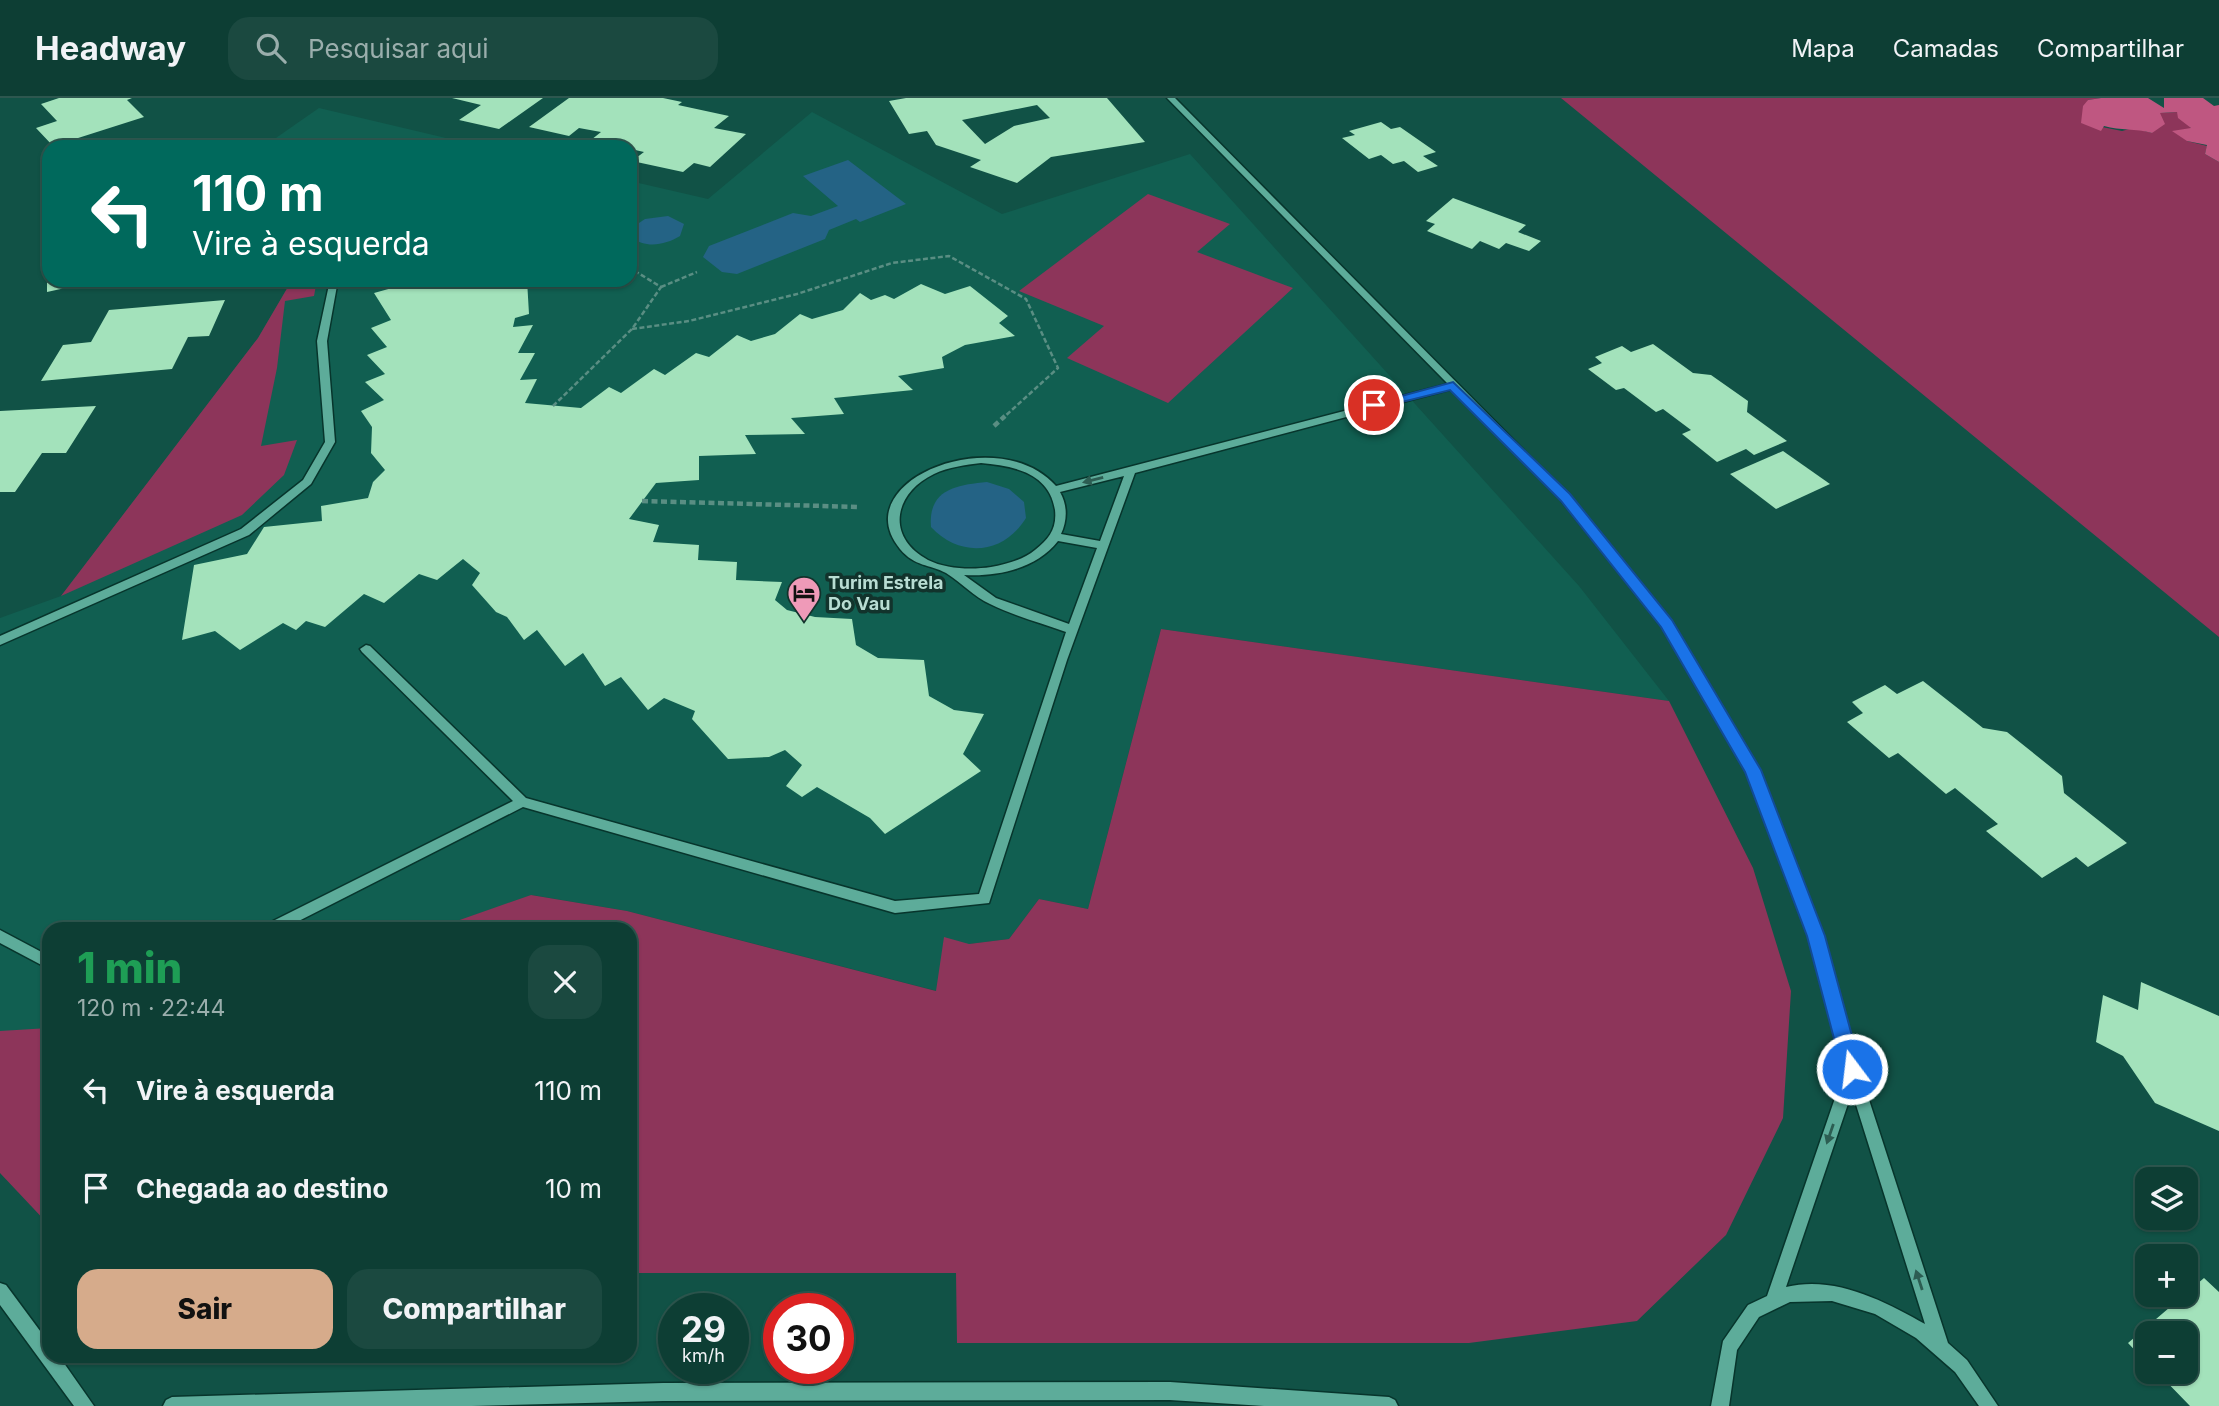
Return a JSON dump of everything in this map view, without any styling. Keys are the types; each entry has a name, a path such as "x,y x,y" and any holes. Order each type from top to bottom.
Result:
{"street":[{"path":"1171,98 1565,498 1667,624 1753,770 1816,936 1852,1069 1940,1345"},
{"path":"0,641 245,532 307,482 330,442 322,341 333,287"},
{"path":"1054,490 1453,386"},
{"path":"950,572 975,574 1011,567 1041,551 1054,537 1061,521 1061,505 1054,490 1041,477 1024,467 1003,461 969,461 936,468 904,492 896,508 896,532 911,554 950,572 992,601 1072,630"},
{"path":"366,649 522,802 895,907 984,899 1072,630 1131,471"},
{"path":"1054,537 1103,545"},
{"path":"284,922 522,802"},
{"path":"0,936 42,959"},
{"path":"1774,1299 1852,1069"},
{"path":"0,1291 42,1348"},
{"path":"1720,1406 1720,1380 1731,1341 1754,1311 1774,1299 1800,1292 1827,1291 1855,1296 1913,1323 1940,1345 1989,1406"},
{"path":"53,1363 85,1406"},
{"path":"172,1406 663,1392 1170,1391 1389,1406"}],"path":[{"path":"632,328 703,318 797,294 892,263 949,256 1026,299 1058,368 978,440 1003,461"},
{"path":"637,272 662,287"},
{"path":"553,405 632,328 662,287 696,272"},
{"path":"642,501 896,508"}],"shaded area":[{"path":"1561,98 2101,98 2088,100 2082,123 2122,131 2133,128 2152,133 2160,113 2177,112 2192,129 2187,141 2207,146 2205,154 2219,162 2219,637"},
{"path":"2148,98 2164,108 2164,98 2203,98 2214,106 2219,105 2219,162 2205,154 2207,145 2187,141 2172,131 2191,128 2178,118 2177,112 2160,113 2165,124 2152,133 2104,126 2101,131 2081,123 2083,106 2088,100"},
{"path":"319,108 454,140 273,140"},
{"name":"Turim Estrela Do Vau","path":"812,112 1002,214 1190,154 1579,586 1669,701 1161,629 1088,909 1039,899 1009,939 969,944 937,991 627,911 532,895 454,922 42,922 42,1117 0,1138 0,618 61,596 258,338 288,287 637,287 637,183 708,199"},
{"path":"1148,194 1230,224 1197,252 1293,288 1168,403 1067,358 1104,326 1019,291"},
{"path":"288,287 316,287 314,296 285,301 277,368 261,446 297,440 284,475 242,515 61,596 258,338"},
{"path":"1161,629 1669,701 1753,868 1791,991 1783,1118 1726,1235 1637,1321 1469,1343 957,1343 956,1273 637,1273 637,922 454,922 531,895 627,911 936,991 944,937 969,944 1009,939 1039,899 1088,909"},
{"path":"42,1028 42,1218 0,1173 0,1031"}],"water":[{"path":"848,160 906,204 860,222 856,219 829,230 825,239 737,274 722,272 703,257 709,246 793,213 811,216 838,206 803,176"},
{"path":"668,216 684,224 680,236 668,242 649,244 637,241 637,224 645,219"},
{"path":"987,482 1009,489 1024,502 1026,518 1006,539 981,548 968,548 942,537 931,527 931,515 939,497 954,488"}],"building":[{"path":"59,98 132,98 127,100 144,117 72,140 47,140 36,128 57,121 41,104"},
{"path":"452,98 543,98 499,129 459,120 481,105"},
{"path":"569,98 663,98 682,102 678,105 729,116 714,128 746,134 710,167 694,163 683,172 637,162 637,157 644,152 637,150 637,140 591,140 601,132 579,128 569,136 529,127"},
{"path":"906,98 1107,98 1145,142 1051,157 1017,183 970,167 981,160 936,145 927,131 909,134 889,101","holes":["1037,105 1050,118 1014,126 985,144 962,120"]},
{"path":"1381,122 1391,129 1400,127 1436,152 1423,156 1438,166 1418,172 1404,161 1393,164 1381,155 1369,159 1342,138 1355,135 1349,131"},
{"path":"1453,198 1526,225 1518,232 1541,241 1529,251 1506,243 1499,249 1480,241 1472,249 1427,231 1435,224 1426,221"},
{"path":"921,284 945,294 970,286 1008,316 999,323 1015,336 965,345 942,357 944,368 898,376 913,390 834,398 844,414 791,418 805,434 745,435 756,454 699,456 699,480 656,483 629,519 659,525 653,542 699,545 698,560 737,562 736,580 782,582 775,600 787,610 815,617 852,619 856,645 878,658 924,660 929,696 954,710 984,714 963,754 981,771 885,834 870,818 817,787 802,797 786,786 802,765 785,750 769,757 728,759 692,719 695,711 664,698 648,710 621,677 605,686 583,653 565,666 537,630 524,640 507,617 496,612 472,585 480,573 463,559 437,580 419,574 384,603 364,594 325,627 306,621 296,630 283,623 240,650 215,631 182,640 194,565 247,554 264,527 322,521 321,506 368,498 373,482 385,470 371,453 372,427 361,411 384,400 365,382 385,374 367,355 387,347 371,328 391,320 374,293 392,288 527,287 529,314 515,318 513,327 533,325 518,353 535,353 520,380 537,379 525,403 581,408 609,387 621,393 654,369 665,375 696,353 709,357 737,335 751,341 775,334 800,314 812,319 843,310 860,293 871,300 885,295 894,299"},
{"path":"47,287 70,287 47,292"},
{"path":"225,300 209,336 188,337 172,369 41,381 63,345 91,342 109,310"},
{"path":"1653,344 1693,373 1711,375 1748,401 1747,412 1787,441 1754,455 1746,449 1717,462 1682,434 1691,430 1663,409 1656,412 1624,388 1616,390 1588,369 1602,363 1595,357 1622,346 1631,352"},
{"path":"96,406 66,453 42,453 15,492 0,492 0,411"},
{"path":"1783,451 1830,484 1776,509 1730,474"},
{"path":"1923,681 1983,728 2007,732 2062,776 2064,793 2127,843 2088,867 2076,857 2042,878 1986,831 1998,824 1955,788 1946,794 1898,753 1889,758 1847,722 1863,713 1852,702 1885,685 1897,694"},
{"path":"2141,982 2219,1016 2219,1131 2155,1103 2123,1056 2096,1042 2103,995 2138,1010"},
{"path":"2204,1278 2219,1292 2219,1406 2190,1406 2169,1384 2198,1384 2198,1321 2154,1321 2170,1307 2198,1307 2198,1283"},
{"path":"2135,1337 2135,1350 2128,1343"}],"place":[{"name":"Turim Estrela Do Vau","path":"804,623"}],"route":[{"path":"1374,405 1453,386 1565,498 1667,624 1753,770 1816,936 1852,1069"}]}
